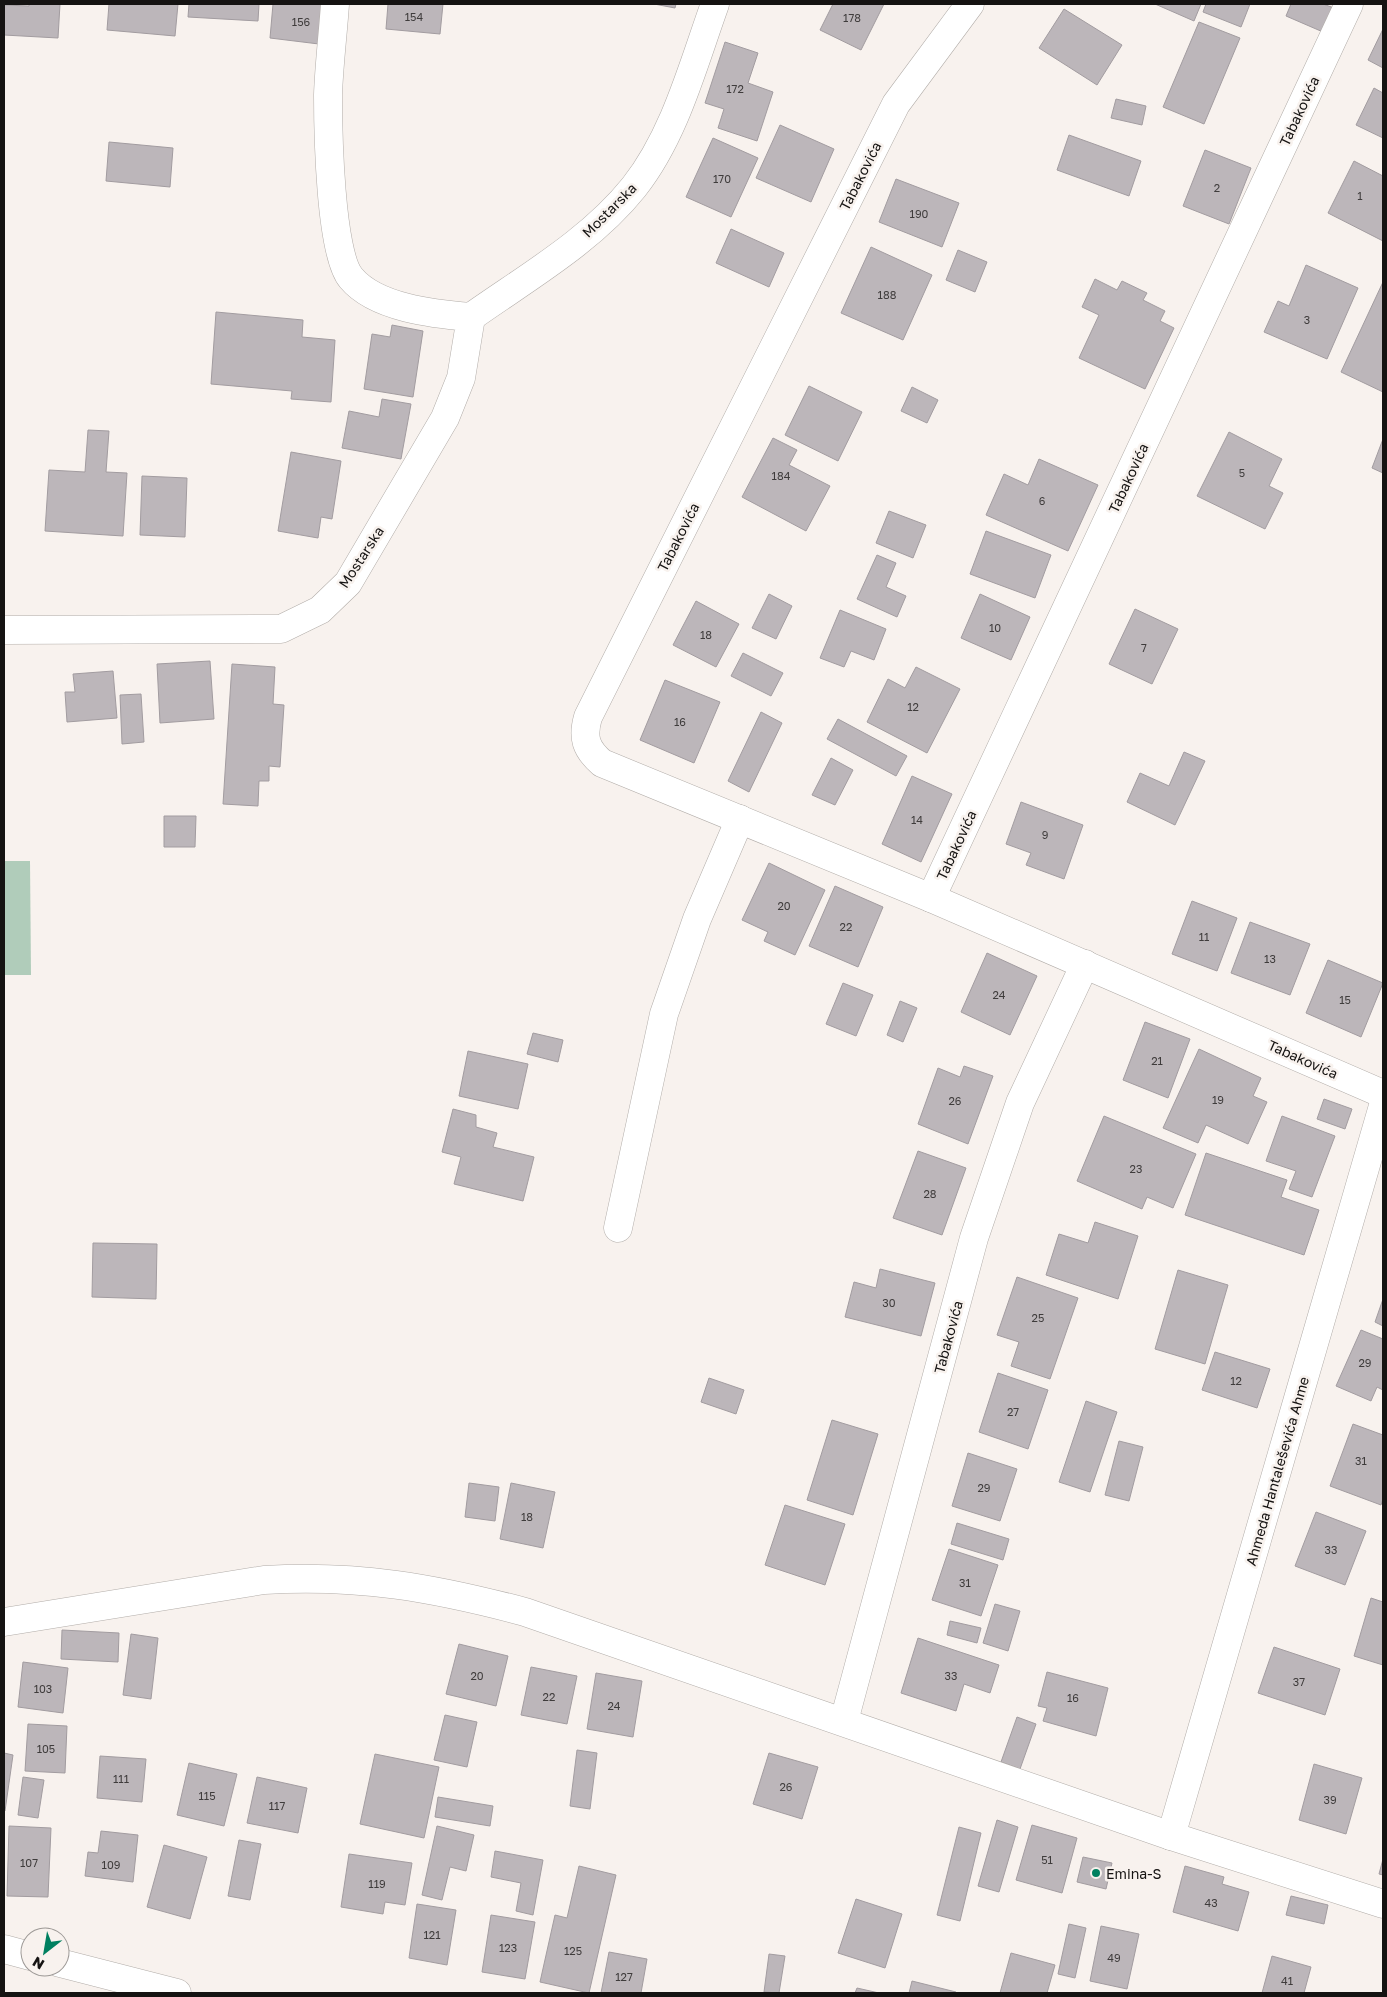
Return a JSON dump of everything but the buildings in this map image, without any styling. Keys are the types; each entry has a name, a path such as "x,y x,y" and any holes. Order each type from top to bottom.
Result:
{"street":[{"path":"335,4 328,95 333,209 340,260 350,278 369,294 426,313 471,317"},
{"name":"Mostarska","path":"4,630 281,629 320,610 348,583 445,418 461,378 471,317 589,232 634,187 664,138 715,4"},
{"name":"Tabakovića","path":"970,4 896,104 588,717 584,731 586,745 602,763 931,898 1383,1094"},
{"name":"Tabakovića","path":"931,898 1349,4"},
{"path":"618,1228 664,1014 697,919 740,819"},
{"name":"Tabakovića","path":"844,1721 974,1238 1020,1104 1085,964"},
{"name":"Ahmeda Hantaleševića Ahme","path":"1171,1836 1383,1106"},
{"path":"4,1622 264,1580 301,1578 403,1584 460,1594 525,1612 844,1721 1171,1836 1383,1904"},
{"path":"4,1949 20,1953"},
{"path":"70,1966 177,1993"}],"green space":[{"path":"4,861 30,861 31,975 4,975"}],"place":[{"name":"Emina-S","path":"1096,1873"}]}
